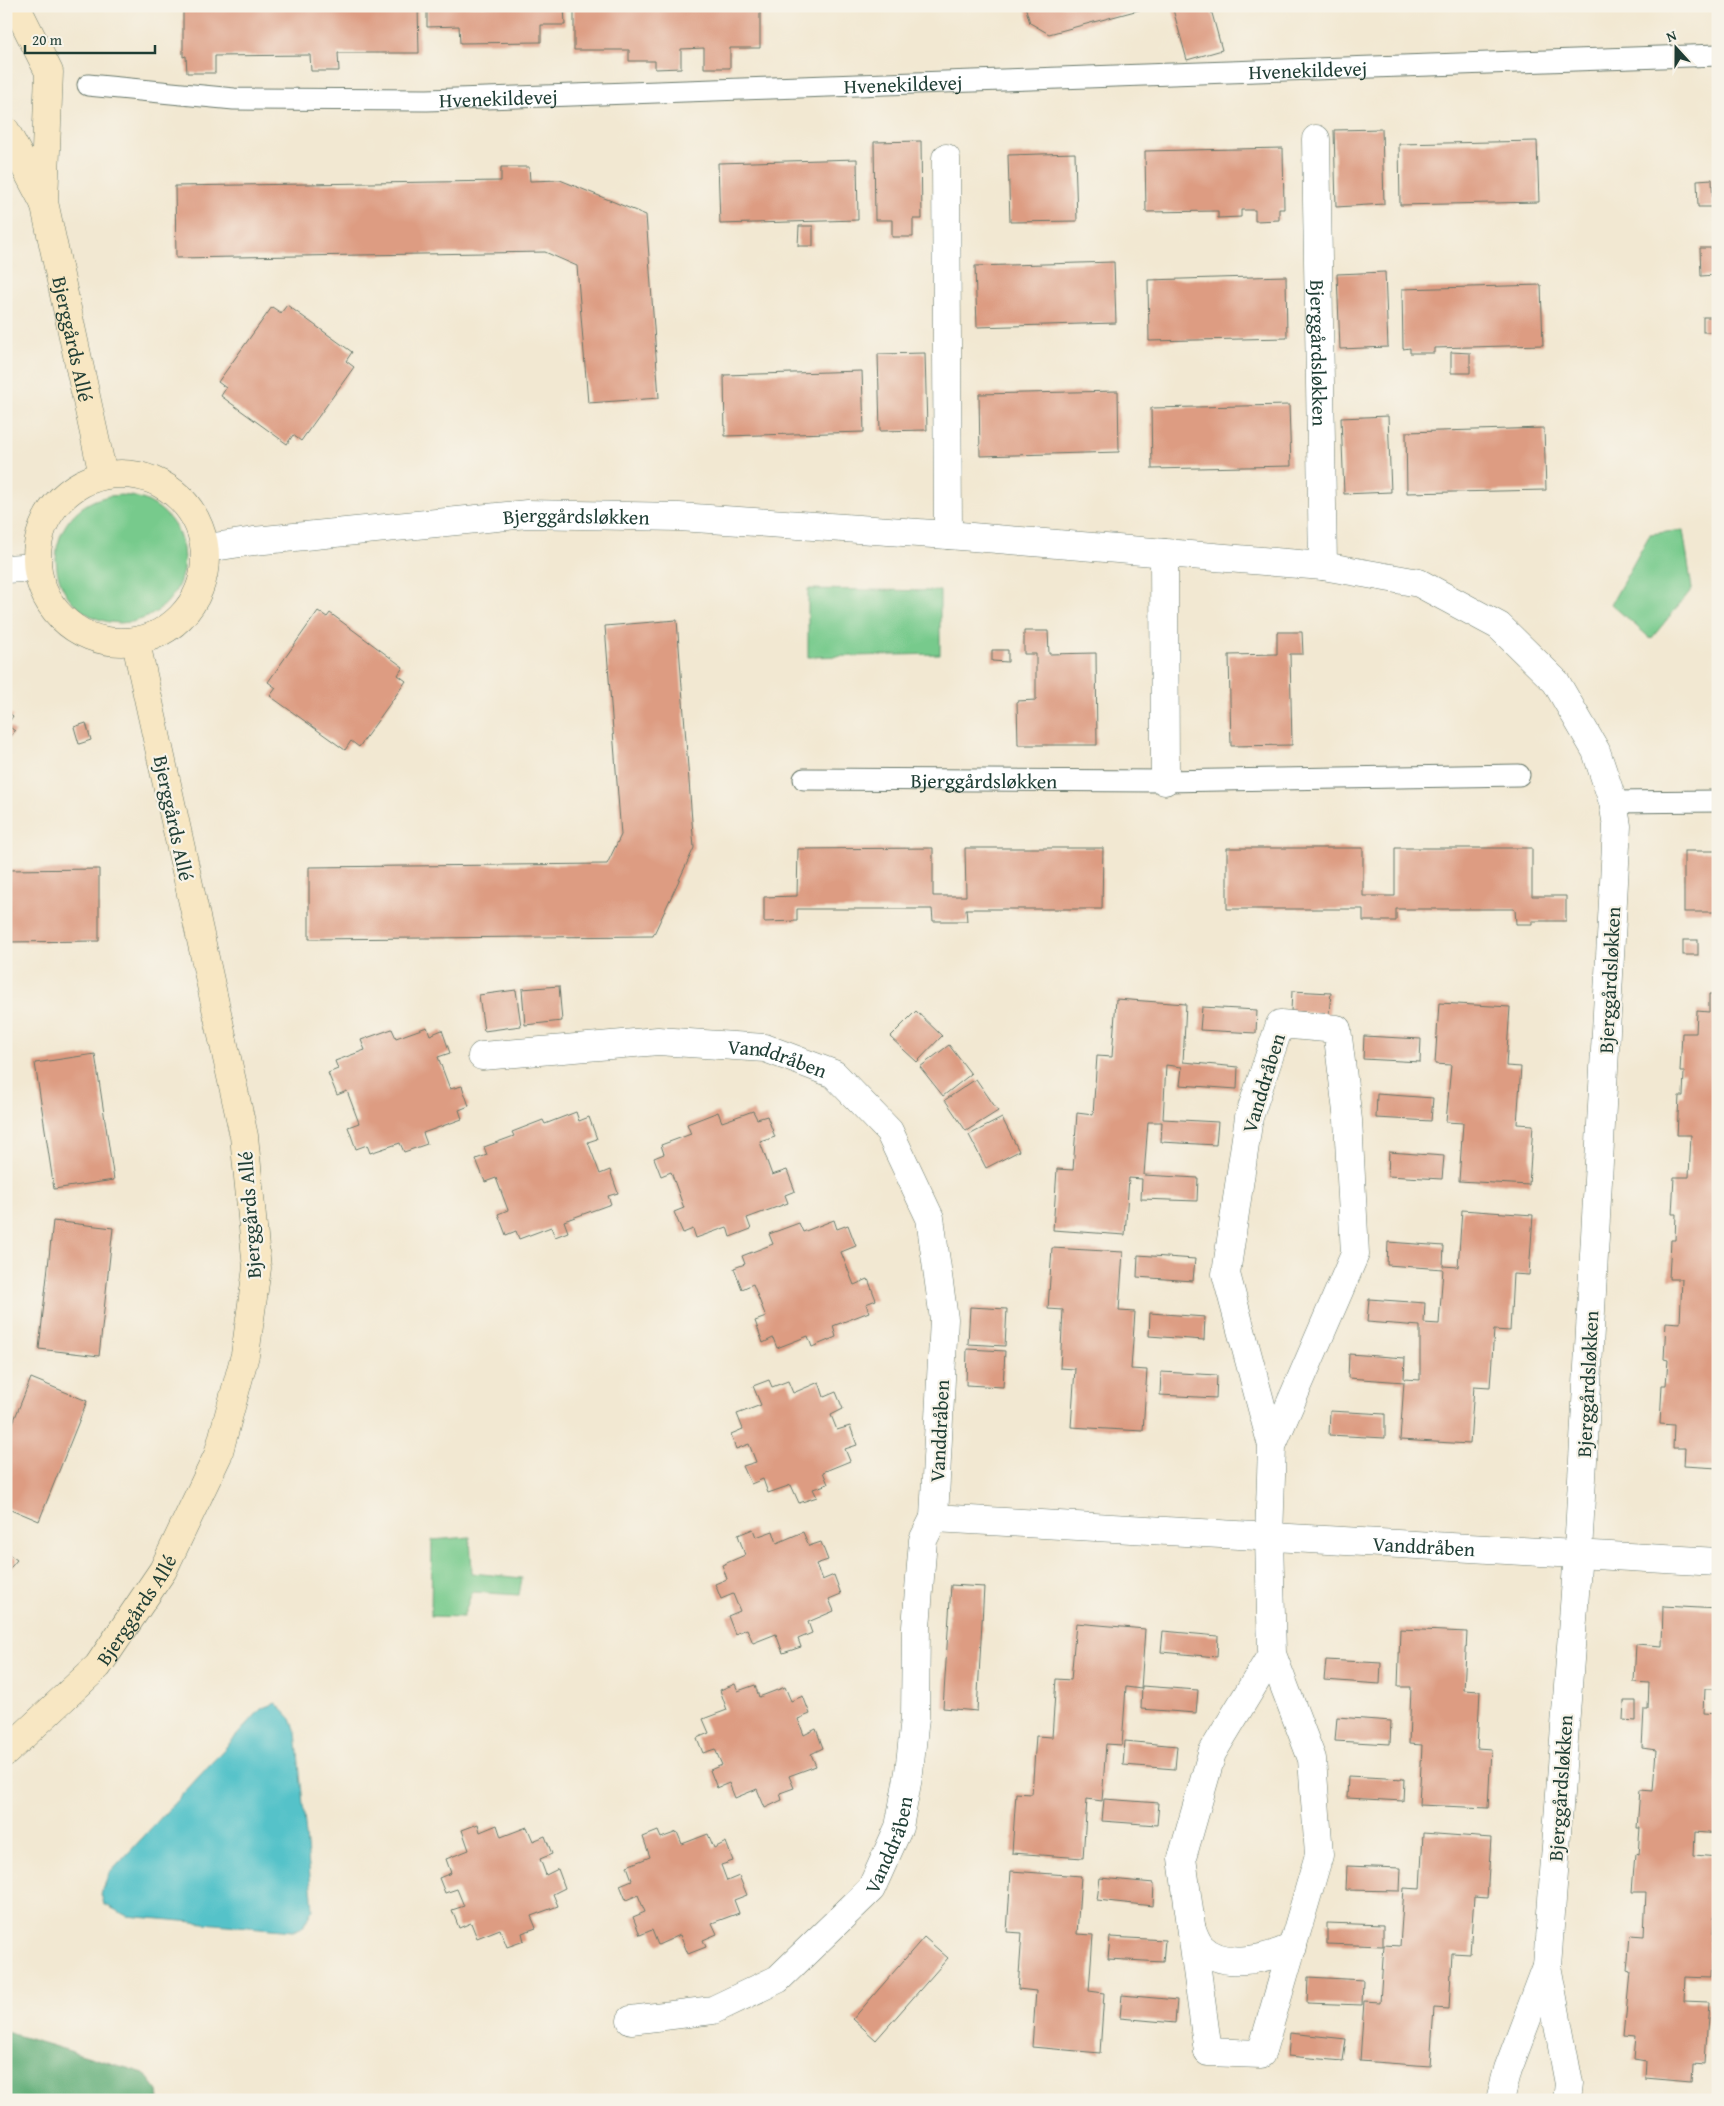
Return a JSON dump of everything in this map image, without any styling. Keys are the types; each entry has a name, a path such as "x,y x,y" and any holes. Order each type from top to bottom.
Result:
{"street":[{"name":"Bjerggårds Allé","path":"16,6 49,72 44,202 103,475"},
{"name":"Bjerggårds Allé","path":"6,131 44,202"},
{"name":"Bjerggårdsløkken","path":"1316,139 1323,566"},
{"path":"946,158 948,535"},
{"path":"138,474 171,489 195,515 207,548 204,581 190,609 166,631 136,642 101,641 69,626 47,600 37,567 39,537 52,508 75,487 103,475 138,474"},
{"name":"Bjerggårdsløkken","path":"207,548 254,541 527,514 686,517 948,535 1323,566 1419,583 1499,626 1556,682 1596,751 1613,802 1617,826 1578,1553 1547,1966 1569,2084 1567,2100"},
{"path":"1164,553 1165,781"},
{"path":"6,569 37,567"},
{"name":"Bjerggårds Allé","path":"6,1752 98,1666 163,1570 218,1455 245,1355 257,1268 244,1136 136,642"},
{"name":"Vanddråben","path":"1272,1446 1355,1254 1348,1120 1337,1029 1280,1024 1249,1117 1226,1274 1272,1446 1269,1538 1272,1654 1312,1759 1320,1856 1261,2054 1208,2052 1182,1858 1212,1753 1272,1654"},
{"name":"Vanddråben","path":"482,1056 658,1041 765,1048 834,1074 889,1131 930,1218 944,1319 934,1518 923,1540 916,1627 915,1718 909,1772 899,1827 871,1889 778,1979 714,2010 631,2020"},
{"name":"Vanddråben","path":"934,1518 1718,1562"},
{"name":"Vanddråben","path":"1192,1929 1199,1945 1208,1953 1228,1959 1266,1957 1292,1947"},
{"name":"Bjerggårdsløkken","path":"1500,2100 1508,2069 1547,1966"}],"lane":[{"name":"Hvenekildevej","path":"88,85 234,99 427,100 1718,56"},
{"name":"Bjerggårdsløkken","path":"804,779 1165,781 1519,775"},
{"path":"1613,802 1718,801"}],"green space":[{"path":"120,495 133,496 145,500 165,514 179,534 183,546 183,572 179,584 165,604 145,618 133,622 120,623 107,622 95,618 75,604 61,584 57,572 56,559 57,546 61,534 75,514 95,500 107,496"},
{"path":"1683,530 1692,589 1651,639 1611,604 1650,534"},
{"path":"808,589 940,591 940,654 808,657"},
{"path":"470,1537 472,1573 522,1578 519,1595 472,1592 463,1617 431,1616 432,1540"},
{"path":"6,2032 144,2073 158,2091 159,2100 6,2100"}],"water":[{"path":"276,1703 291,1719 296,1732 313,1908 303,1927 293,1931 127,1916 104,1904 101,1894 109,1874 261,1709"}],"building":[{"path":"183,6 418,6 419,53 338,53 339,71 311,71 310,55 215,56 215,73 187,73 186,56 183,57"},
{"path":"427,6 564,6 565,25 541,25 541,42 460,43 459,26 427,27"},
{"path":"574,6 760,6 760,48 730,48 730,68 704,68 704,48 681,49 681,68 655,69 655,61 629,61 629,50 574,50"},
{"path":"1025,6 1150,7 1049,34 1030,23"},
{"path":"1172,6 1210,6 1222,50 1187,60"},
{"path":"1382,129 1384,204 1336,207 1334,130"},
{"path":"921,141 922,219 913,219 913,237 892,237 892,220 875,220 874,142"},
{"path":"1537,141 1539,202 1400,205 1399,144"},
{"path":"1283,148 1284,209 1279,209 1279,220 1255,221 1255,210 1241,210 1241,217 1218,218 1218,211 1146,212 1145,151"},
{"path":"1075,153 1077,221 1010,222 1008,155"},
{"path":"857,159 858,220 720,224 718,163"},
{"path":"501,167 529,167 530,181 560,180 646,215 659,398 588,403 577,266 545,252 176,258 175,186 501,181"},
{"path":"1712,179 1713,207 1698,207 1697,180"},
{"path":"799,226 813,226 813,246 798,246"},
{"path":"1700,248 1715,248 1716,275 1701,276"},
{"path":"1114,262 1116,323 977,327 975,266"},
{"path":"1385,272 1388,347 1340,349 1337,274"},
{"path":"1286,276 1287,338 1149,341 1148,280"},
{"path":"1541,285 1543,345 1434,348 1434,353 1410,353 1410,348 1403,349 1402,289"},
{"path":"287,305 352,352 346,361 354,367 301,441 293,435 287,444 221,396 226,388 218,382 272,307 281,313"},
{"path":"1703,317 1717,317 1717,332 1703,332"},
{"path":"1451,352 1470,353 1470,373 1451,373"},
{"path":"925,353 927,430 880,431 878,354"},
{"path":"862,371 864,432 725,436 724,375"},
{"path":"1118,391 1119,452 980,456 979,394"},
{"path":"1289,405 1291,466 1152,469 1151,408"},
{"path":"1388,416 1391,492 1344,494 1341,418"},
{"path":"1544,428 1546,490 1407,493 1406,432"},
{"path":"318,611 327,617 330,613 403,667 398,675 406,681 359,747 351,741 345,750 270,696 276,688 268,682"},
{"path":"677,620 694,848 653,936 309,939 309,867 607,864 621,835 605,626"},
{"path":"1024,631 1048,631 1049,654 1096,653 1097,745 1018,745 1017,701 1036,700 1036,654 1024,654"},
{"path":"1277,632 1302,632 1303,654 1290,654 1292,745 1231,746 1229,655 1277,654"},
{"path":"992,650 1008,650 1008,662 992,661"},
{"path":"6,711 13,716 7,725 15,731 6,742"},
{"path":"86,723 91,740 79,744 74,727"},
{"path":"933,848 933,896 966,896 965,848 1103,848 1102,909 966,909 967,921 933,921 932,909 797,909 797,921 764,922 764,897 797,896 798,849"},
{"path":"1227,848 1363,848 1363,896 1395,896 1395,848 1532,848 1532,896 1566,896 1566,921 1532,921 1532,924 1516,924 1515,909 1396,909 1396,921 1363,921 1363,909 1227,909"},
{"path":"1684,851 1718,851 1718,912 1684,912"},
{"path":"99,869 99,941 6,942 6,870"},
{"path":"1683,940 1698,940 1698,955 1683,955"},
{"path":"559,986 562,1021 525,1025 522,989"},
{"path":"516,990 521,1026 484,1031 479,995"},
{"path":"1292,991 1331,993 1329,1014 1291,1011"},
{"path":"1709,994 1718,994 1718,1468 1684,1466 1685,1448 1673,1448 1674,1425 1660,1424 1662,1385 1666,1385 1668,1360 1664,1359 1666,1322 1680,1323 1682,1279 1669,1279 1671,1240 1675,1240 1676,1214 1672,1214 1674,1177 1689,1177 1691,1135 1677,1135 1679,1096 1683,1096 1684,1072 1680,1072 1682,1033 1696,1033 1697,1011 1709,1012"},
{"path":"1116,999 1186,1004 1183,1062 1238,1067 1237,1089 1180,1085 1182,1067 1166,1065 1163,1119 1218,1122 1216,1145 1161,1142 1162,1122 1148,1122 1144,1175 1198,1178 1197,1201 1141,1199 1142,1179 1129,1178 1125,1235 1053,1230 1057,1169 1073,1170 1077,1113 1093,1115 1097,1056 1112,1057"},
{"path":"1439,1003 1510,1007 1506,1066 1521,1067 1517,1124 1533,1125 1529,1185 1459,1181 1463,1123 1446,1122 1451,1065 1435,1064"},
{"path":"1202,1007 1257,1010 1256,1033 1200,1030"},
{"path":"916,1011 942,1036 917,1062 890,1037"},
{"path":"427,1027 430,1035 442,1030 450,1053 438,1057 450,1089 462,1086 469,1106 459,1110 462,1119 423,1133 427,1144 404,1152 400,1143 370,1153 367,1145 356,1149 348,1127 359,1123 347,1091 337,1095 328,1073 338,1069 335,1061 365,1050 361,1040 392,1029 396,1038"},
{"path":"1364,1036 1421,1039 1420,1062 1363,1059"},
{"path":"949,1045 971,1074 943,1096 920,1067"},
{"path":"95,1054 114,1180 54,1189 35,1063"},
{"path":"976,1079 998,1111 966,1131 945,1100"},
{"path":"1377,1094 1433,1098 1431,1121 1376,1118"},
{"path":"753,1111 757,1119 767,1116 775,1137 760,1142 772,1175 787,1170 795,1191 785,1195 788,1203 747,1218 751,1229 730,1237 727,1227 696,1238 693,1229 683,1233 674,1212 684,1208 671,1172 661,1176 654,1158 664,1154 661,1145 691,1134 687,1124 718,1112 722,1122"},
{"path":"576,1112 579,1121 589,1117 597,1139 588,1142 600,1174 610,1170 618,1193 608,1196 611,1204 564,1221 568,1232 555,1237 551,1227 519,1239 516,1231 506,1235 498,1214 508,1210 496,1178 485,1182 476,1159 487,1155 484,1147 514,1136 512,1132 543,1120 545,1124"},
{"path":"1002,1118 1019,1151 986,1168 969,1135"},
{"path":"1389,1152 1444,1156 1442,1179 1388,1176"},
{"path":"1462,1210 1533,1215 1529,1275 1513,1274 1510,1331 1494,1330 1490,1387 1474,1386 1470,1444 1400,1440 1404,1382 1348,1378 1349,1354 1405,1358 1404,1379 1420,1380 1420,1326 1367,1322 1369,1299 1425,1303 1424,1323 1439,1324 1443,1269 1387,1265 1388,1242 1444,1246 1443,1266 1458,1267"},
{"path":"834,1220 837,1229 848,1225 856,1246 841,1252 854,1285 868,1279 876,1300 866,1304 869,1312 833,1326 836,1337 812,1347 808,1336 777,1348 773,1338 763,1343 755,1321 766,1317 753,1284 742,1289 734,1268 745,1264 742,1256 773,1244 769,1234 799,1223 803,1232"},
{"path":"53,1221 113,1228 99,1356 39,1349"},
{"path":"1052,1248 1123,1252 1119,1311 1135,1312 1131,1369 1147,1370 1143,1431 1071,1427 1075,1369 1060,1368 1063,1310 1048,1309"},
{"path":"1138,1255 1195,1259 1193,1281 1137,1277"},
{"path":"970,1307 1007,1309 1005,1346 968,1344"},
{"path":"1150,1313 1205,1317 1204,1340 1149,1336"},
{"path":"967,1349 1005,1351 1003,1387 966,1385"},
{"path":"1161,1372 1217,1375 1216,1398 1160,1395"},
{"path":"31,1378 87,1401 39,1521 6,1507 6,1440"},
{"path":"769,1380 772,1387 788,1381 793,1393 819,1382 824,1397 836,1392 843,1409 831,1415 837,1430 850,1426 857,1445 845,1449 850,1461 823,1472 828,1484 813,1489 817,1497 799,1503 791,1485 768,1493 763,1479 751,1484 743,1466 756,1462 749,1444 736,1449 731,1434 743,1429 737,1414 761,1405 753,1386"},
{"path":"1330,1411 1385,1414 1385,1438 1329,1435"},
{"path":"753,1529 756,1537 773,1531 777,1543 803,1532 809,1546 821,1542 828,1560 816,1564 822,1580 834,1575 841,1594 829,1599 834,1611 808,1622 812,1633 798,1639 801,1647 783,1653 776,1634 753,1643 747,1629 735,1634 728,1616 740,1611 733,1594 721,1599 715,1584 727,1579 722,1565 745,1555 738,1535"},
{"path":"6,1552 17,1560 6,1573"},
{"path":"951,1585 984,1587 977,1711 943,1708"},
{"path":"1663,1606 1718,1609 1718,1689 1705,1689 1704,1713 1718,1714 1718,1834 1695,1832 1694,1856 1718,1858 1718,1860 1710,1978 1685,1977 1684,2001 1708,2002 1704,2064 1693,2063 1692,2082 1645,2078 1646,2062 1634,2060 1636,2037 1624,2036 1630,1972 1627,1971 1630,1935 1644,1936 1646,1892 1632,1892 1635,1853 1638,1854 1640,1828 1637,1828 1640,1790 1653,1791 1656,1750 1642,1748 1644,1709 1648,1709 1649,1683 1634,1682 1636,1644 1662,1646"},
{"path":"1076,1623 1145,1629 1141,1689 1126,1687 1122,1745 1106,1744 1102,1801 1087,1799 1083,1858 1012,1853 1016,1793 1032,1794 1036,1736 1052,1737 1056,1679 1071,1680"},
{"path":"1400,1629 1467,1632 1464,1690 1480,1691 1477,1748 1491,1749 1488,1808 1419,1805 1422,1745 1409,1744 1411,1687 1398,1687"},
{"path":"1163,1631 1218,1636 1217,1657 1161,1652"},
{"path":"1326,1660 1381,1663 1380,1684 1324,1680"},
{"path":"735,1684 738,1691 755,1685 759,1697 785,1687 791,1701 803,1696 810,1714 798,1719 804,1735 816,1729 823,1748 811,1754 816,1766 789,1776 794,1788 780,1793 782,1800 765,1808 757,1789 735,1798 729,1783 717,1788 710,1770 722,1765 715,1749 703,1753 697,1738 709,1733 703,1719 727,1710 720,1690"},
{"path":"1142,1686 1198,1690 1196,1713 1141,1709"},
{"path":"1624,1701 1636,1701 1636,1721 1623,1720"},
{"path":"1337,1717 1391,1721 1390,1744 1335,1741"},
{"path":"1125,1741 1177,1746 1175,1769 1123,1765"},
{"path":"1348,1776 1404,1779 1403,1801 1347,1798"},
{"path":"1104,1799 1159,1803 1157,1825 1102,1821"},
{"path":"478,1824 480,1832 497,1825 501,1837 527,1827 533,1841 545,1836 552,1854 540,1859 546,1875 558,1869 565,1888 553,1894 558,1906 531,1916 536,1928 522,1933 524,1941 507,1947 500,1929 477,1938 471,1923 459,1928 452,1910 464,1906 457,1889 445,1893 439,1878 451,1873 446,1859 469,1850 462,1830"},
{"path":"658,1831 661,1838 677,1832 682,1844 708,1834 714,1848 726,1842 733,1861 721,1865 727,1881 739,1876 747,1895 734,1900 739,1913 712,1923 717,1934 703,1940 706,1947 688,1954 680,1935 658,1945 652,1930 640,1935 633,1917 645,1912 638,1895 626,1900 620,1885 632,1880 627,1866 650,1857 643,1837"},
{"path":"1423,1833 1491,1838 1487,1898 1474,1897 1470,1954 1452,1953 1449,2009 1434,2008 1430,2066 1360,2061 1364,2001 1380,2002 1384,1945 1400,1946 1404,1888 1420,1889"},
{"path":"1347,1866 1401,1868 1400,1891 1346,1890"},
{"path":"1011,1871 1081,1876 1077,1934 1093,1935 1089,1991 1104,1993 1100,2053 1032,2047 1036,1991 1018,1989 1022,1933 1007,1932"},
{"path":"1100,1878 1154,1883 1153,1906 1097,1900"},
{"path":"1327,1923 1383,1925 1383,1946 1327,1944"},
{"path":"924,1937 948,1958 876,2040 853,2019"},
{"path":"1110,1937 1165,1940 1163,1962 1108,1959"},
{"path":"1308,1977 1363,1980 1362,2005 1307,2003"},
{"path":"1122,1995 1177,2000 1175,2023 1120,2018"},
{"path":"1290,2033 1346,2039 1343,2061 1288,2056"}]}
